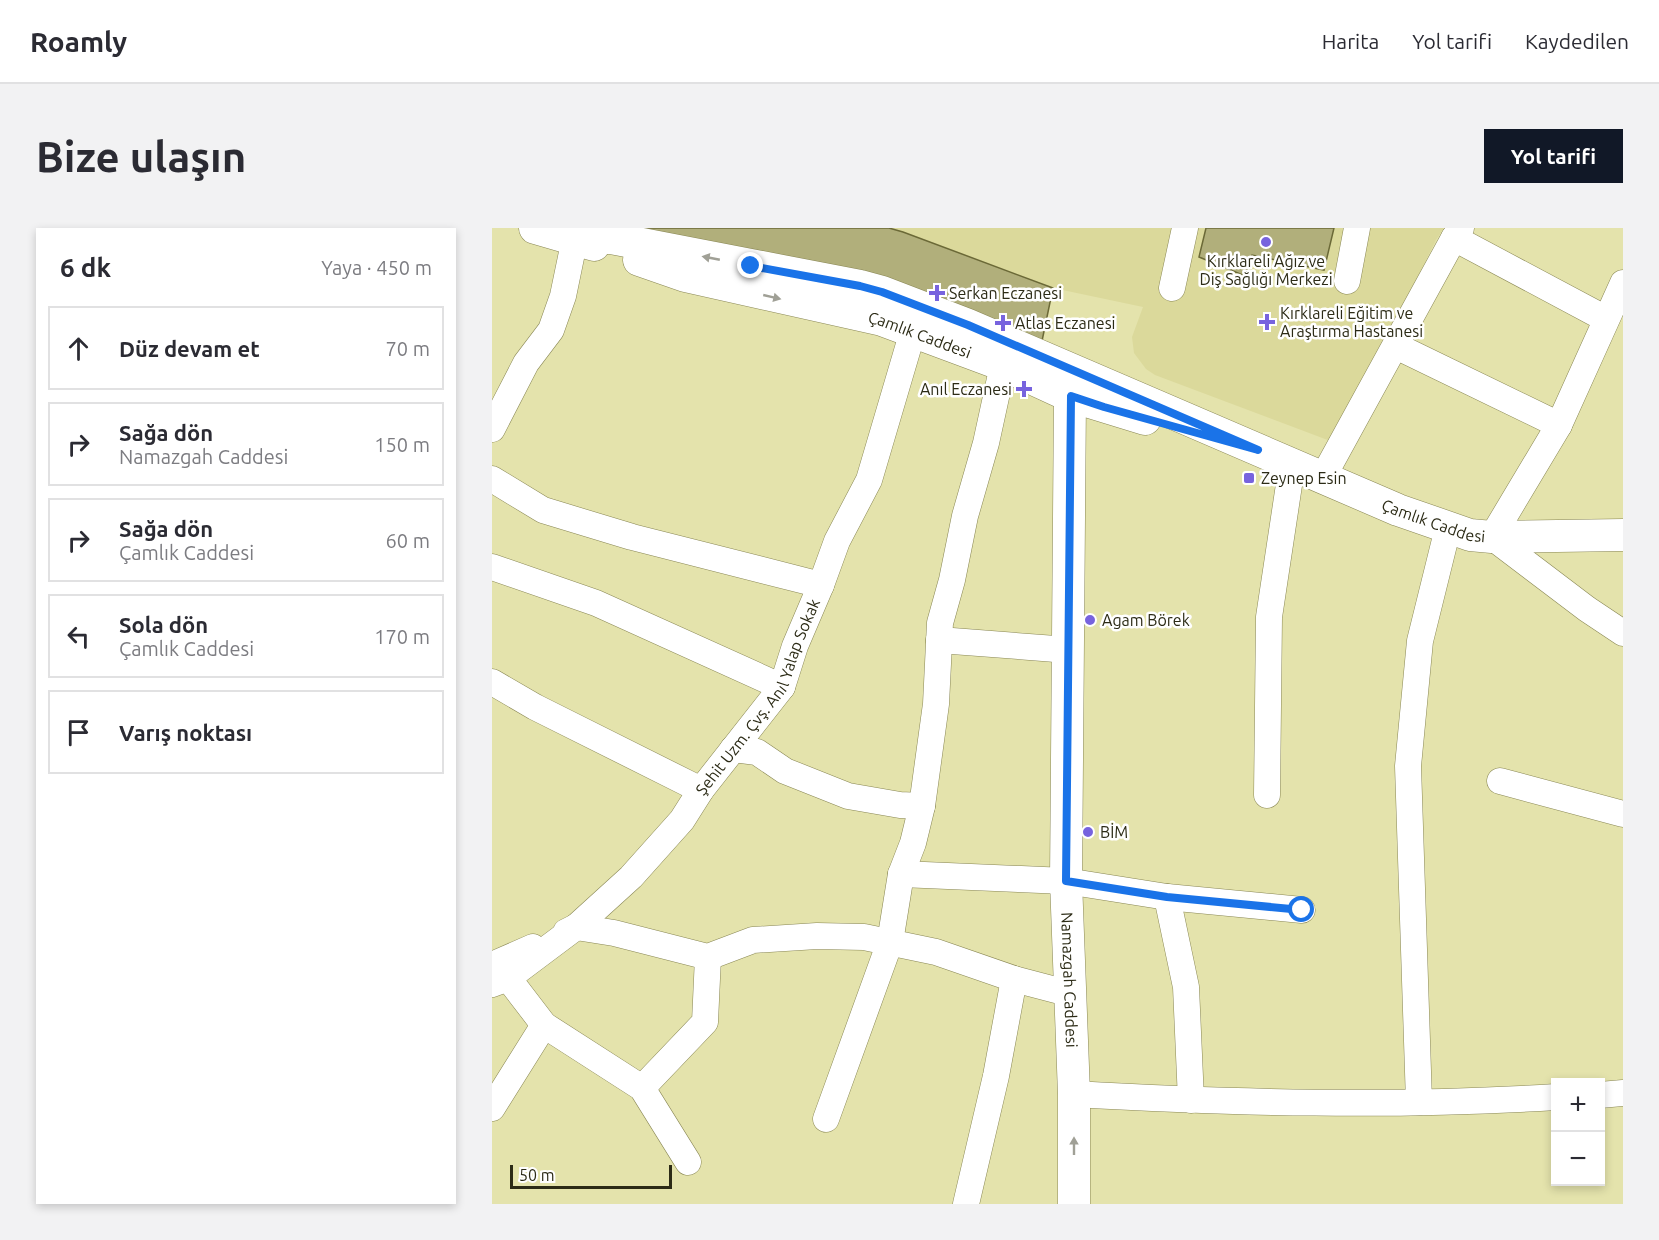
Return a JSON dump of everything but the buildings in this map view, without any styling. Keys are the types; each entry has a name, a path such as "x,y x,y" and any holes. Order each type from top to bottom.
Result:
{"street":[{"name":"Çamlık Caddesi","path":"535,228 575,238 685,276 882,320 1003,365 1071,396 1258,450"},
{"path":"1172,288 1185,228"},
{"path":"1347,281 1357,228"},
{"path":"1323,477 1457,233 1606,318"},
{"name":"Çamlık Caddesi","path":"575,238 611,237 882,292 968,325 1398,510 1470,535 1492,537 1623,535"},
{"path":"492,429 526,363 551,330 563,296 575,238"},
{"path":"1623,283 1559,425 1492,537 1587,609 1623,633"},
{"name":"Şehit Uzm. Çvş. Anıl Yalap Sokak","path":"498,976 576,927 631,877 682,820 701,790 782,687 795,646 837,541 869,480 913,331"},
{"path":"1396,346 1559,425"},
{"path":"826,1119 890,942 901,874 913,843 922,806 936,705 940,624 965,516 987,443 1003,365"},
{"name":"Namazgah Caddesi","path":"1071,396 1066,881 1074,1094 1074,1204"},
{"path":"1267,795 1269,617 1292,465"},
{"path":"492,479 543,510 632,537 821,585"},
{"path":"1419,1102 1408,766 1420,641 1448,528"},
{"path":"492,567 596,603 782,687"},
{"path":"939,640 1070,650"},
{"path":"492,682 535,707 701,790"},
{"path":"733,748 757,752 785,771 848,795 900,805 922,806"},
{"path":"1500,781 1623,814"},
{"path":"901,874 1066,881 1167,897 1302,910"},
{"path":"1167,897 1186,987 1191,1100"},
{"path":"576,927 614,933 708,957 753,940 817,936 864,937 936,952 1014,979 1071,994"},
{"path":"642,1088 705,1022 708,957"},
{"path":"498,976 544,1024 642,1088 688,1162"},
{"path":"966,1204 996,1076 1014,979"},
{"path":"492,1108 544,1024"},
{"path":"1605,1095 1623,1093"},
{"path":"1074,1094 1331,1104 1551,1098"}],"shaded area":[{"name":"Kırklareli Eğitim ve Araştırma Hastanesi","path":"887,228 1444,228 1333,442 1155,375 1146,369 1134,353 1132,337 1143,307 1053,288"}],"place":[{"name":"Kırklareli Ağız ve Diş Sağlığı Merkezi","path":"1266,242"},
{"name":"Serkan Eczanesi","path":"937,293"},
{"name":"Kırklareli Eğitim ve Araştırma Hastanesi","path":"1267,322"},
{"name":"Atlas Eczanesi","path":"1003,323"},
{"name":"Anıl Eczanesi","path":"1024,389"},
{"name":"Zeynep Esin","path":"1249,478"},
{"name":"Agam Börek","path":"1090,620"},
{"name":"BİM","path":"1088,832"}],"route":[{"path":"751,266 882,292 968,325 1258,450 1071,396 1066,881 1167,897 1302,910"}]}
